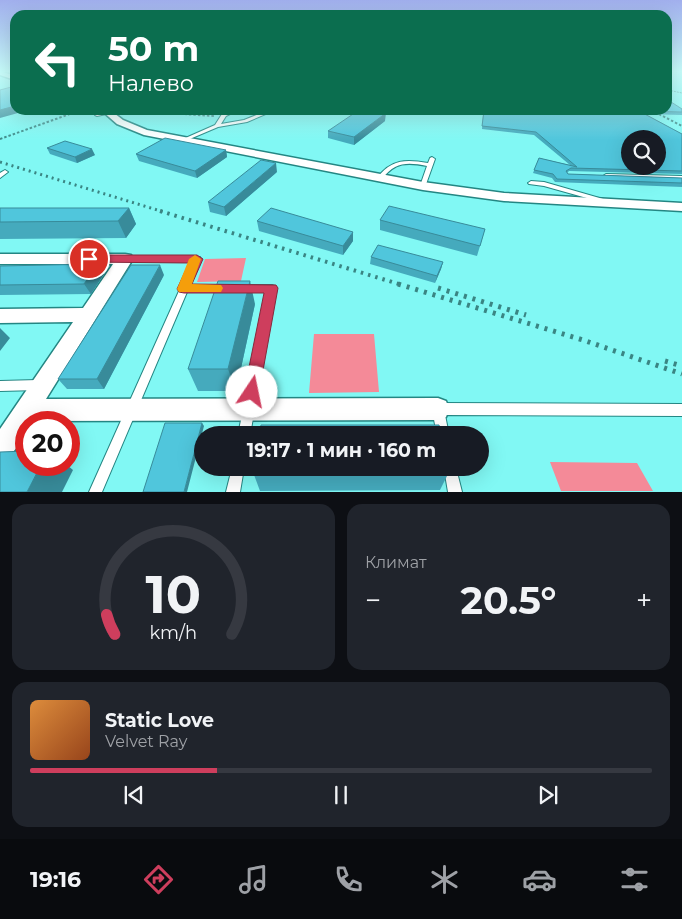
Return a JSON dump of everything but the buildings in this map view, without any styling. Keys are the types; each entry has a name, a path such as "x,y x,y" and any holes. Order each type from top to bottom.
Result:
{"street":[{"path":"109,115 144,132 235,148 423,186 504,197 682,206"},
{"path":"0,259 125,259"},
{"path":"0,450 125,259"},
{"path":"0,316 88,315"},
{"path":"26,410 438,409"}],"lane":[{"path":"217,126 224,115"},
{"path":"183,140 217,126 245,121 260,115"},
{"path":"380,178 385,169 406,160 431,162 423,186"},
{"path":"598,176 682,178"},
{"path":"531,183 544,184 610,203"},
{"path":"96,492 197,259 125,259"},
{"path":"184,289 272,288 246,426"},
{"path":"0,386 42,385"},
{"path":"441,426 438,409 682,410"},
{"path":"233,492 236,476"},
{"path":"452,476 455,492"}],"path":[{"path":"0,139 67,115"},
{"path":"201,115 217,116"},
{"path":"661,115 682,126"}],"shaded area":[{"path":"246,258 241,281 197,282 205,259"},
{"path":"314,334 374,334 379,392 309,393"},
{"path":"550,462 637,463 653,491 561,491"}],"railway":[{"path":"0,162 164,212"},
{"path":"160,211 402,285"},
{"path":"398,284 583,340 682,374"},
{"path":"438,288 526,315"},
{"path":"665,361 682,366"}],"slow traffic":[{"path":"195,259 197,259 184,289 217,288"}],"route":[{"path":"89,259 197,259 184,289 272,288 252,392"}]}
